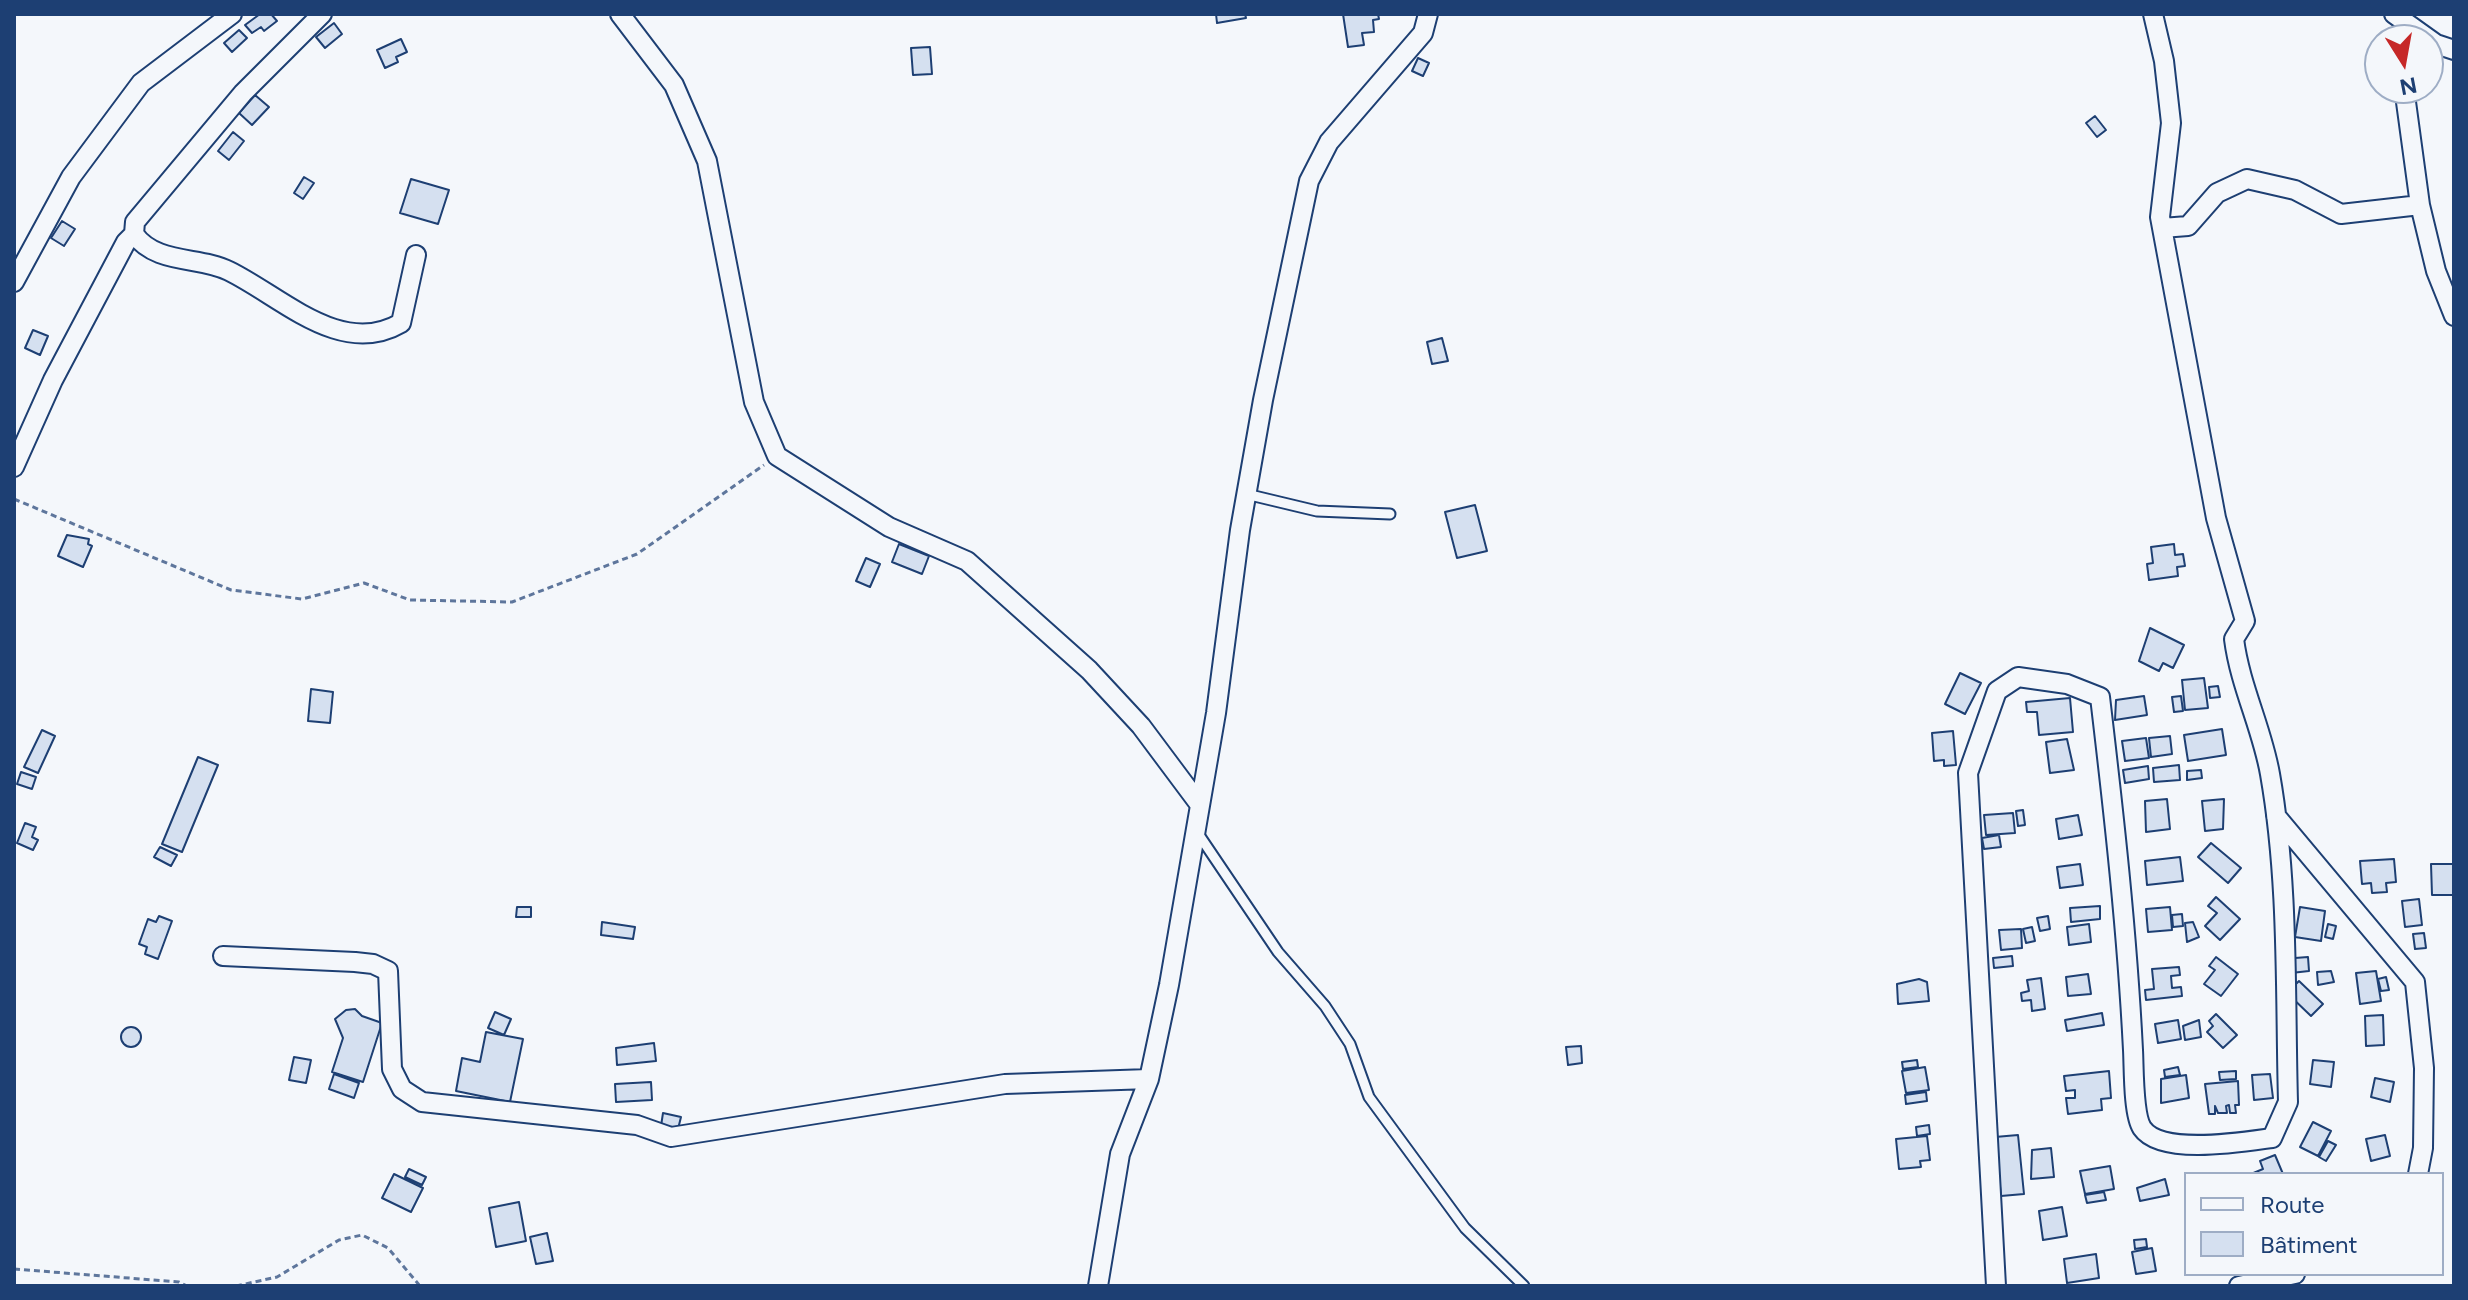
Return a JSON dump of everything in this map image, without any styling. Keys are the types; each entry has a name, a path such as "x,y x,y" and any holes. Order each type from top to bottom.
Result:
{"street":[{"path":"14,282 71,177 141,83 232,14"},
{"path":"14,467 53,380 126,242 134,234 135,222 243,93 307,33 322,14"},
{"path":"620,14 674,85 707,161 754,402 777,456 889,527 967,561 1089,670 1141,726 1200,805"},
{"path":"1098,1286 1120,1154 1149,1079 1196,830 1246,494 1309,181 1329,142 1423,33 1428,14"},
{"path":"1996,1286 1968,773 1997,691 2018,677 2067,684 2100,697 2126,917 2134,1085 2141,1127 2153,1137 2177,1143 2228,1145 2272,1138 2288,1102 2281,849 2270,772 2237,665 2234,639 2245,621 2216,518 2162,228 2162,175 2171,123 2164,61 2153,14"},
{"path":"2394,14 2436,44 2454,50"},
{"path":"2406,104 2420,205 2436,271 2454,316"},
{"path":"2162,228 2188,226 2217,193 2247,179 2295,190 2341,214 2420,205"},
{"path":"134,234 139,241 168,256 227,269 298,312 345,333 366,336 401,323 416,255"},
{"path":"2275,815 2415,982 2424,1068 2423,1148 2418,1172"},
{"path":"223,956 355,962 373,964 388,971 392,1069 402,1089 422,1102 637,1125 671,1137 1005,1084 1149,1079"},
{"path":"2239,1286 2286,1276"}],"lane":[{"path":"1246,494 1317,511 1390,514"},
{"path":"1196,830 1278,952 1325,1006 1342,1031 1369,1097 1465,1228 1524,1286"}],"path":[{"path":"14,499 231,590 302,599 364,583 410,600 512,602 637,554 777,456"},
{"path":"236,1286 277,1277 339,1240 362,1235 388,1248 420,1286"},
{"path":"14,1269 137,1278 187,1286"}],"building":[{"path":"260,14 271,14 277,21 264,31 261,27 252,33 245,25"},
{"path":"1216,14 1245,14 1246,18 1217,23"},
{"path":"1343,14 1378,14 1379,19 1373,20 1374,32 1362,33 1364,45 1348,47"},
{"path":"334,23 342,34 325,48 316,37"},
{"path":"239,30 247,38 232,52 224,43"},
{"path":"401,39 407,52 396,57 398,62 385,68 377,50"},
{"path":"930,47 932,74 913,75 911,48"},
{"path":"1418,58 1429,63 1423,76 1412,71"},
{"path":"255,95 269,107 252,125 239,113"},
{"path":"2095,116 2106,130 2097,137 2086,123"},
{"path":"233,132 244,141 229,160 218,151"},
{"path":"304,177 314,183 303,199 294,193"},
{"path":"411,179 449,190 438,224 400,213"},
{"path":"62,221 75,229 64,246 51,238"},
{"path":"33,330 48,336 40,355 25,348"},
{"path":"1442,338 1448,361 1432,364 1427,342"},
{"path":"1475,505 1487,551 1457,558 1445,512"},
{"path":"67,535 89,539 88,544 92,546 83,567 58,556"},
{"path":"899,544 929,556 922,574 892,562"},
{"path":"2174,544 2175,555 2183,554 2185,566 2177,567 2178,576 2149,580 2147,564 2153,563 2151,547"},
{"path":"866,558 880,564 870,587 856,581"},
{"path":"2150,628 2184,645 2173,668 2163,663 2159,671 2139,661"},
{"path":"1960,673 1981,683 1965,714 1945,704"},
{"path":"2204,678 2208,708 2185,710 2182,680"},
{"path":"2218,686 2220,697 2210,698 2209,687"},
{"path":"311,689 333,692 330,723 308,721"},
{"path":"2144,696 2147,715 2115,720 2116,700"},
{"path":"2181,696 2183,711 2174,712 2172,697"},
{"path":"2070,698 2073,732 2039,735 2037,712 2027,712 2026,702"},
{"path":"2222,729 2226,755 2188,761 2184,735"},
{"path":"42,730 55,736 38,773 24,767"},
{"path":"1953,731 1956,765 1944,766 1944,760 1934,761 1932,733"},
{"path":"2170,736 2172,754 2151,757 2149,738"},
{"path":"2146,738 2149,758 2125,761 2122,741"},
{"path":"2067,739 2074,770 2050,773 2046,742"},
{"path":"198,757 218,765 182,852 162,844"},
{"path":"2179,765 2180,780 2154,782 2153,768"},
{"path":"2148,766 2149,779 2125,783 2123,770"},
{"path":"2201,770 2202,778 2187,780 2187,771"},
{"path":"21,772 36,777 32,789 17,784"},
{"path":"2167,799 2170,829 2146,832 2145,801"},
{"path":"2224,799 2223,829 2205,831 2202,801"},
{"path":"2023,810 2025,825 2018,826 2016,811"},
{"path":"2013,813 2015,833 1986,835 1984,815"},
{"path":"2078,815 2082,835 2059,839 2056,819"},
{"path":"25,823 36,827 32,837 38,840 33,850 17,843"},
{"path":"1999,835 2001,847 1984,849 1982,838"},
{"path":"2211,843 2241,868 2228,883 2198,857"},
{"path":"160,847 177,855 171,866 154,857"},
{"path":"2180,857 2183,881 2147,885 2145,861"},
{"path":"2394,859 2396,882 2386,883 2387,892 2372,893 2371,883 2362,884 2360,861"},
{"path":"2080,864 2083,885 2060,888 2057,867"},
{"path":"2431,864 2453,864 2454,895 2432,895"},
{"path":"2216,897 2240,919 2220,940 2205,926 2217,913 2208,906"},
{"path":"2419,899 2422,925 2405,927 2402,901"},
{"path":"2100,906 2100,919 2071,922 2070,908"},
{"path":"517,907 531,907 531,917 516,917"},
{"path":"2170,907 2172,930 2148,932 2146,909"},
{"path":"2300,907 2325,911 2321,941 2295,937"},
{"path":"2182,914 2183,926 2173,927 2172,915"},
{"path":"159,916 172,921 158,959 145,954 147,947 139,944 148,919 156,922"},
{"path":"2048,916 2050,929 2040,931 2037,918"},
{"path":"602,922 635,927 633,939 601,935"},
{"path":"2193,922 2199,937 2187,942 2185,923"},
{"path":"2089,924 2091,942 2069,945 2067,927"},
{"path":"2328,924 2336,926 2333,939 2325,937"},
{"path":"2032,927 2035,941 2026,943 2023,929"},
{"path":"2021,929 2022,948 2001,950 1999,930"},
{"path":"2424,933 2426,948 2415,949 2413,934"},
{"path":"2289,953 2294,953 2295,958 2308,957 2309,971 2291,973"},
{"path":"2012,956 2013,966 1994,968 1993,958"},
{"path":"2216,957 2238,974 2221,996 2204,984 2215,970 2209,966"},
{"path":"2179,967 2180,975 2171,976 2172,988 2181,987 2182,996 2146,1000 2145,990 2154,989 2152,969"},
{"path":"2331,971 2334,982 2318,985 2317,972"},
{"path":"2376,971 2381,1001 2360,1004 2356,973"},
{"path":"2088,974 2091,994 2068,996 2066,977"},
{"path":"2386,977 2389,990 2381,991 2378,979"},
{"path":"2041,978 2045,1009 2032,1011 2031,1000 2022,1001 2021,993 2029,991 2027,980"},
{"path":"1919,979 1927,982 1929,1001 1898,1004 1897,984"},
{"path":"2299,981 2323,1004 2311,1016 2287,993"},
{"path":"355,1009 362,1016 382,1023 363,1082 332,1072 343,1038 335,1019 346,1010"},
{"path":"495,1012 511,1019 504,1035 488,1028"},
{"path":"2102,1013 2104,1025 2067,1031 2065,1020"},
{"path":"2216,1014 2237,1035 2223,1048 2207,1032 2213,1026 2209,1021"},
{"path":"2383,1015 2384,1045 2366,1046 2365,1016"},
{"path":"2178,1020 2181,1039 2158,1043 2155,1024"},
{"path":"2199,1020 2201,1037 2185,1040 2183,1026"},
{"path":"131,1027 138,1030 141,1037 138,1044 131,1047 124,1044 121,1037 124,1030"},
{"path":"486,1032 523,1039 510,1102 456,1091 462,1058 480,1062"},
{"path":"654,1043 656,1061 617,1065 616,1048"},
{"path":"1581,1046 1582,1063 1568,1065 1566,1047"},
{"path":"294,1057 311,1060 306,1083 289,1080"},
{"path":"1917,1060 1918,1067 1903,1069 1902,1062"},
{"path":"2313,1060 2334,1062 2331,1087 2310,1084"},
{"path":"1925,1067 1929,1090 1906,1093 1902,1071"},
{"path":"2178,1067 2180,1075 2165,1077 2164,1070"},
{"path":"2109,1071 2111,1098 2101,1099 2102,1110 2068,1114 2066,1098 2075,1098 2075,1090 2066,1091 2064,1076"},
{"path":"2236,1071 2236,1079 2220,1080 2219,1072"},
{"path":"334,1074 359,1083 354,1098 329,1089"},
{"path":"2270,1074 2273,1098 2254,1100 2252,1075"},
{"path":"2186,1075 2189,1098 2161,1103 2161,1079"},
{"path":"2375,1078 2394,1082 2390,1102 2371,1097"},
{"path":"2238,1081 2239,1105 2235,1105 2236,1113 2230,1113 2229,1105 2226,1106 2227,1113 2218,1113 2215,1106 2215,1114 2209,1114 2205,1084"},
{"path":"651,1082 652,1100 616,1102 615,1084"},
{"path":"1926,1092 1927,1101 1906,1104 1905,1095"},
{"path":"663,1113 681,1117 678,1129 661,1126"},
{"path":"2313,1122 2331,1131 2318,1156 2300,1147"},
{"path":"1929,1125 1930,1134 1917,1136 1916,1127"},
{"path":"2018,1135 2024,1194 2001,1196 1995,1137"},
{"path":"2385,1135 2390,1156 2371,1161 2366,1139"},
{"path":"1927,1136 1930,1160 1920,1161 1921,1167 1899,1169 1896,1139"},
{"path":"2328,1141 2336,1145 2326,1161 2319,1157"},
{"path":"2051,1148 2054,1177 2031,1179 2032,1150"},
{"path":"2275,1155 2282,1172 2256,1172 2263,1169 2260,1161"},
{"path":"2110,1166 2114,1189 2085,1194 2080,1171"},
{"path":"409,1169 426,1177 422,1185 405,1177"},
{"path":"394,1174 423,1188 411,1212 382,1198"},
{"path":"2165,1179 2169,1195 2140,1201 2137,1188"},
{"path":"2104,1192 2106,1200 2087,1203 2085,1195"},
{"path":"519,1202 526,1241 496,1247 489,1208"},
{"path":"2062,1207 2067,1236 2043,1240 2039,1211"},
{"path":"547,1233 553,1261 536,1264 530,1237"},
{"path":"2146,1239 2147,1247 2135,1249 2134,1240"},
{"path":"2152,1248 2156,1271 2136,1274 2132,1252"},
{"path":"2096,1254 2099,1278 2067,1283 2064,1259"}]}
